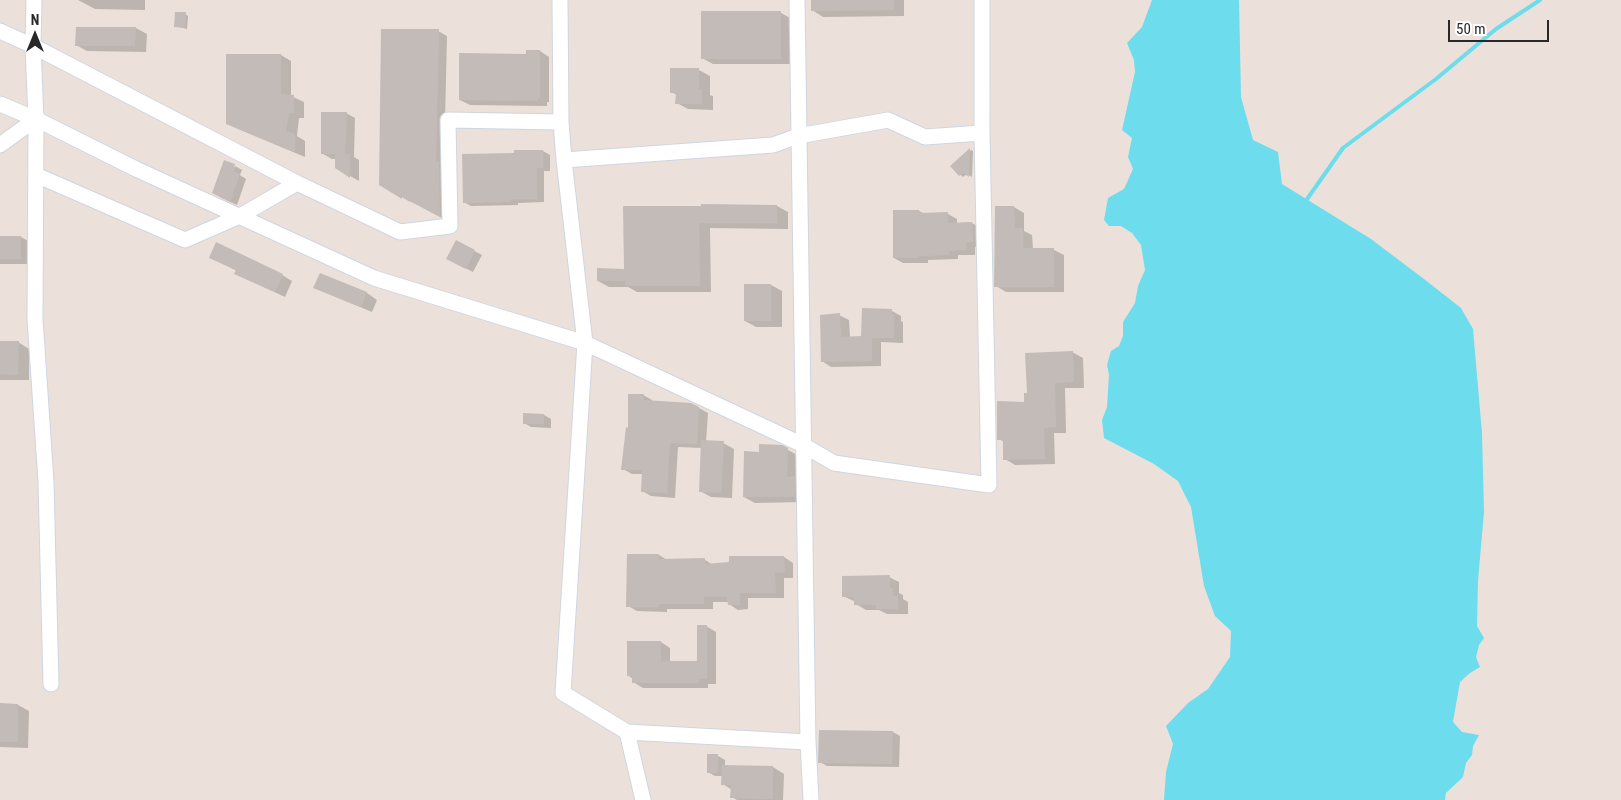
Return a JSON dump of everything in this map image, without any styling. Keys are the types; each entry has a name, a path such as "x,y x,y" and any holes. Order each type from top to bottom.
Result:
{"street":[{"path":"34,0 33,46 36,119 35,319 46,482 51,684"},
{"path":"560,0 561,122 585,343 563,693 627,732 808,742"},
{"path":"797,0 808,742 811,800"},
{"path":"0,104 36,119 136,169 374,278 585,343 803,445 834,463 989,485 982,133 982,0"},
{"path":"0,32 33,46 297,182 400,232 450,226 448,120 561,122"},
{"path":"0,144 36,119"},
{"path":"564,160 773,145 798,136 888,120 925,137 982,133"},
{"path":"36,175 186,240 240,216 297,182"},
{"path":"627,732 643,800"}],"water":[{"path":"1152,0 1239,0 1241,97 1253,140 1278,152 1282,184 1371,239 1424,279 1461,308 1473,329 1482,433 1484,512 1478,581 1477,626 1484,638 1479,645 1476,657 1480,667 1460,682 1453,722 1462,732 1479,735 1473,746 1472,755 1466,763 1463,777 1446,793 1445,800 1164,800 1166,772 1173,744 1166,726 1188,703 1208,689 1230,657 1231,631 1215,616 1204,586 1191,507 1178,481 1154,464 1104,438 1102,420 1107,407 1109,375 1107,365 1111,351 1119,346 1123,336 1123,322 1135,303 1138,286 1145,270 1141,245 1132,233 1121,226 1109,226 1104,220 1108,198 1124,189 1133,169 1128,157 1132,138 1122,130 1135,72 1134,60 1127,43 1142,27"}],"building":[{"path":"811,0 894,0 894,10 811,11"},
{"path":"701,11 781,11 781,59 701,59"},
{"path":"175,12 186,12 185,28 174,27"},
{"path":"76,27 136,27 135,46 75,46"},
{"path":"381,29 439,29 436,161 439,161 440,217 402,197 402,199 379,185"},
{"path":"526,50 540,50 540,98 538,98 538,101 459,100 459,53 526,54"},
{"path":"226,54 281,54 281,94 294,95 294,113 289,113 286,131 295,134 295,152 226,124"},
{"path":"670,68 699,68 699,89 702,89 702,104 675,104 676,93 670,93"},
{"path":"321,112 347,112 345,154 350,154 350,178 335,168 335,154 321,154"},
{"path":"970,148 969,177 963,173 959,176 950,166"},
{"path":"514,150 543,150 543,168 537,168 537,199 511,199 511,202 463,203 462,154 514,153"},
{"path":"224,160 235,164 233,171 240,174 230,202 212,193"},
{"path":"701,204 777,205 777,223 699,223 700,286 625,286 625,281 597,281 597,268 624,269 623,206 701,206"},
{"path":"995,206 1014,206 1015,228 1023,228 1023,248 1054,248 1054,287 994,287"},
{"path":"893,210 919,210 919,213 948,212 948,223 972,222 973,242 966,242 967,250 949,251 949,255 893,258"},
{"path":"0,236 21,236 21,259 0,259"},
{"path":"456,240 475,250 466,269 446,259"},
{"path":"216,242 283,274 275,292 234,274 236,270 209,258"},
{"path":"320,273 367,292 361,307 313,288"},
{"path":"744,284 771,284 771,321 744,321"},
{"path":"862,308 892,309 892,315 894,315 894,338 872,338 872,361 821,362 820,315 840,313 841,337 861,336"},
{"path":"0,341 19,341 18,375 0,374"},
{"path":"1073,351 1074,382 1055,383 1056,427 1044,428 1045,459 1003,460 1003,440 997,440 997,401 1024,402 1024,393 1027,393 1025,353"},
{"path":"628,394 644,394 644,400 691,403 699,407 697,444 670,443 667,493 641,492 642,470 621,470 626,427 628,428"},
{"path":"523,413 544,414 544,424 523,424"},
{"path":"701,440 724,441 721,493 699,492"},
{"path":"759,444 782,445 788,448 787,477 795,476 795,497 743,497 744,451 759,452"},
{"path":"627,554 659,554 659,559 705,558 705,564 729,562 729,556 784,556 785,573 775,573 776,593 740,593 740,605 728,605 727,597 704,597 704,604 659,604 659,607 626,607"},
{"path":"890,575 890,588 893,588 893,596 898,595 898,609 876,609 876,605 854,605 854,597 842,597 842,576"},
{"path":"697,625 707,625 707,679 699,679 699,683 632,683 632,676 627,676 627,641 661,641 661,661 697,661"},
{"path":"0,703 18,704 18,742 0,742"},
{"path":"819,730 893,731 892,764 818,763"},
{"path":"707,754 718,754 718,773 707,773"},
{"path":"722,765 773,766 773,799 730,798 731,785 721,785"}],"waterway":[{"path":"1305,202 1343,148 1436,79 1496,29 1540,0"}]}
